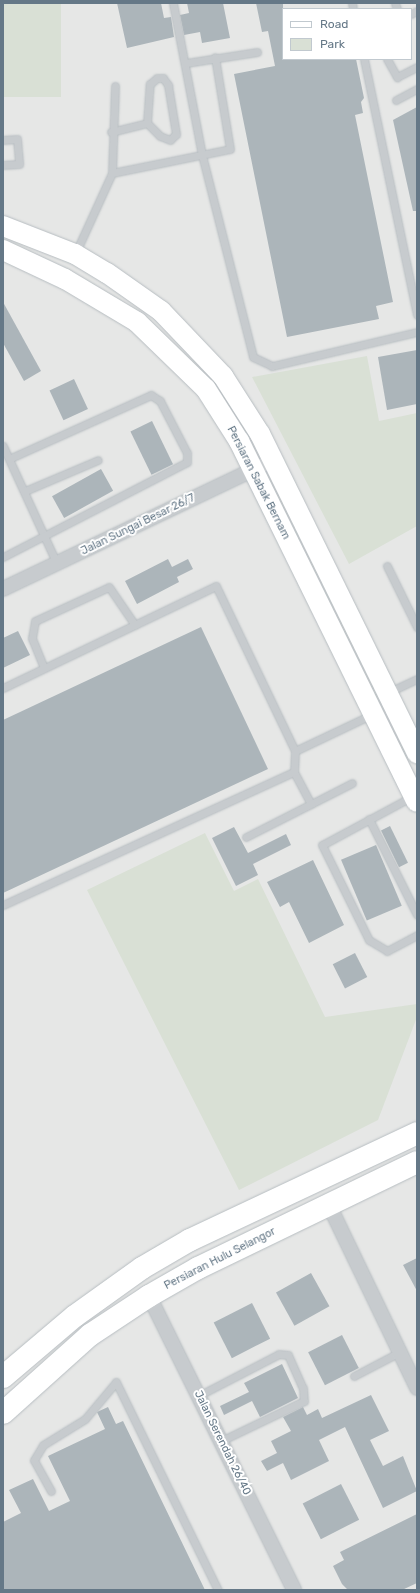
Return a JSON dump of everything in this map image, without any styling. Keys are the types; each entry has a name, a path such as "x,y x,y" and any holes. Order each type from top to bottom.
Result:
{"main road":[{"path":"3,1376 75,1316 142,1268 190,1240 417,1133"},
{"name":"Persiaran Hulu Selangor","path":"3,1412 90,1335 149,1296 198,1268 417,1162"}],"street":[{"name":"Persiaran Sabak Bernam","path":"3,226 75,254 161,312 223,376 273,460 417,753"},
{"name":"Persiaran Sabak Bernam","path":"3,250 65,278 137,322 206,389 253,470 416,797"},
{"path":"65,278 75,254"},
{"name":"Jalan Sungai Besar 26/7","path":"3,590 273,460"},
{"path":"329,1205 417,1388"},
{"name":"Jalan Serendah 26/40","path":"149,1296 294,1590"}],"lane":[{"path":"173,3 186,63 202,155 254,356 272,366 417,332"},
{"path":"186,63 215,57 257,52"},
{"path":"112,173 230,149 215,57"},
{"path":"364,60 417,315"},
{"path":"388,60 397,77 417,67"},
{"path":"163,78 168,85 176,134 170,140 160,136 147,123 150,84 163,78"},
{"path":"75,254 112,173 111,132 115,86"},
{"path":"396,100 417,89"},
{"path":"111,132 147,123"},
{"path":"3,140 18,139 19,164 3,165"},
{"path":"3,557 45,537 187,462 187,453 160,401 151,395 139,397 11,458"},
{"path":"3,446 11,458 57,564"},
{"path":"25,491 98,460"},
{"path":"387,566 417,627"},
{"path":"3,688 216,586 295,751 294,772 311,804"},
{"path":"44,668 32,638 35,621 110,587 135,625"},
{"path":"387,693 417,679"},
{"path":"295,751 374,714"},
{"path":"3,905 294,772"},
{"path":"246,837 352,783"},
{"path":"416,797 369,819 322,844 369,940 387,951 417,935"},
{"path":"369,819 417,915"},
{"path":"354,1376 400,1352"},
{"path":"198,1396 279,1354 288,1355 303,1388 304,1401 221,1441"},
{"path":"50,1491 34,1460 42,1446 85,1419 116,1382 218,1590"}],"shaded area":[{"path":"3,3 417,3 417,1590 3,1590"}],"green space":[{"path":"3,3 61,3 61,97 3,97"},
{"path":"367,356 379,421 417,413 417,526 349,564 252,377"},
{"path":"205,833 234,891 258,879 325,1017 417,1004 417,1017 378,1120 239,1190 87,890"}],"building":[{"path":"117,3 161,3 164,18 171,17 174,37 127,48"},
{"path":"187,3 223,3 230,38 202,43 200,32 184,35 180,15 189,13"},
{"path":"256,3 283,3 282,60 356,60 364,98 361,102 363,113 355,115 393,302 376,306 379,319 287,337 234,74 275,66 268,31 262,32"},
{"path":"417,107 417,211 413,211 393,120"},
{"path":"3,302 41,371 24,381 3,343"},
{"path":"417,350 417,404 387,410 378,357"},
{"path":"74,379 88,409 63,420 50,390"},
{"path":"152,421 173,464 151,475 130,432"},
{"path":"101,469 113,491 64,518 52,496"},
{"path":"168,559 172,567 188,559 193,569 177,577 179,582 137,604 125,581"},
{"path":"201,627 268,769 3,893 3,720"},
{"path":"18,631 30,655 3,668 3,638"},
{"path":"390,826 408,863 399,867 381,830"},
{"path":"234,827 248,853 286,834 291,845 253,864 258,875 236,886 212,838"},
{"path":"376,845 402,906 367,921 341,860"},
{"path":"313,860 344,925 309,943 289,902 280,907 267,882"},
{"path":"355,953 367,977 345,988 333,964"},
{"path":"417,1258 417,1291 403,1265"},
{"path":"311,1273 329,1306 294,1326 276,1292"},
{"path":"252,1303 270,1339 232,1358 214,1323"},
{"path":"342,1335 359,1368 325,1385 308,1352"},
{"path":"282,1364 298,1398 260,1417 252,1401 224,1415 220,1406 249,1392 244,1383"},
{"path":"371,1395 389,1431 370,1440 383,1466 403,1456 417,1491 383,1508 345,1427 319,1440 329,1461 291,1480 283,1463 267,1471 261,1461 277,1453 271,1441 291,1431 283,1417 303,1407 307,1415 318,1409 322,1418"},
{"path":"108,1407 116,1424 123,1421 205,1590 3,1590 3,1522 21,1513 9,1490 33,1479 49,1511 70,1501 48,1456 105,1429 97,1412"},
{"path":"341,1484 359,1520 321,1539 303,1504"},
{"path":"417,1514 417,1583 402,1590 348,1590 342,1584 333,1566 344,1560 340,1552"}]}
